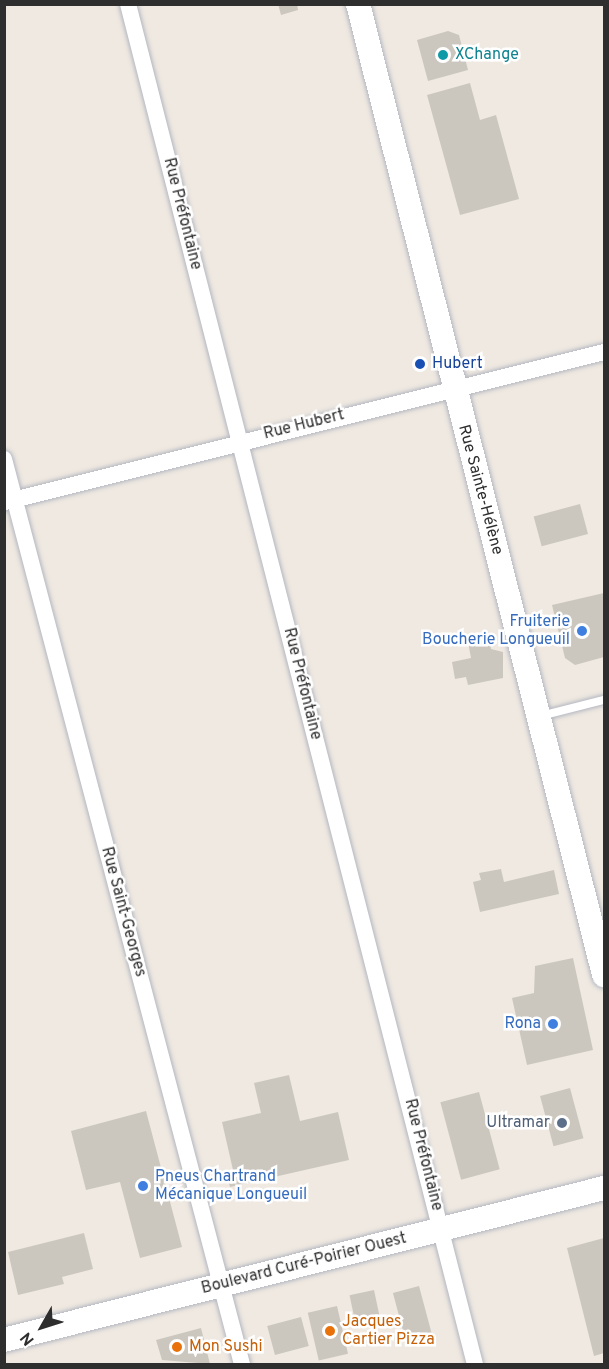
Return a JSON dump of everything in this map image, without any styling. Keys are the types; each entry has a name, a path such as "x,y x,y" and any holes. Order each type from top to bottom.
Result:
{"street":[{"name":"Rue Préfontaine","path":"129,4 475,1365"},
{"name":"Rue Sainte-Hélène","path":"358,4 453,387 604,975"},
{"name":"Rue Hubert","path":"10,501 453,387 604,352"},
{"name":"Rue Saint-Georges","path":"4,459 10,501 242,1365"},
{"name":"Boulevard Curé-Poirier Ouest","path":"4,1340 604,1188"}],"lane":[{"path":"538,717 604,700"}],"building":[{"path":"278,4 297,4 298,10 281,15"},
{"name":"XChange","path":"448,31 459,35 468,70 428,81 417,40"},
{"path":"470,83 480,120 496,115 519,199 460,215 427,95"},
{"path":"580,504 588,534 542,546 534,516"},
{"name":"Fruiterie Boucherie Longueuil","path":"604,593 604,657 575,665 565,658 552,605"},
{"path":"489,637 491,649 503,652 503,678 468,685 466,677 455,679 452,662 471,658 468,642"},
{"path":"501,869 504,882 554,870 559,894 480,912 473,882 481,880 479,873"},
{"name":"Rona","path":"573,958 593,1050 527,1065 512,998 534,993 535,966"},
{"path":"289,1075 300,1121 338,1112 349,1160 230,1187 226,1172 233,1170 222,1122 261,1113 254,1083"},
{"path":"570,1088 583,1138 554,1146 540,1096"},
{"path":"479,1092 500,1169 461,1180 440,1102"},
{"name":"Pneus Chartrand Mécanique Longueuil","path":"146,1111 182,1247 140,1258 120,1182 86,1190 71,1131"},
{"path":"84,1233 93,1269 62,1277 64,1284 18,1295 8,1252"},
{"path":"604,1238 604,1353 594,1356 567,1248"},
{"path":"419,1286 433,1339 407,1346 393,1293"},
{"path":"374,1290 381,1323 357,1328 350,1295"},
{"path":"337,1306 348,1354 319,1360 308,1313"},
{"path":"301,1317 309,1346 275,1355 267,1326"},
{"path":"201,1328 210,1364 162,1360 156,1340"}],"place":[{"name":"XChange","path":"443,55"},
{"name":"Hubert","path":"420,364"},
{"name":"Fruiterie Boucherie Longueuil","path":"582,631"},
{"name":"Rona","path":"553,1024"},
{"name":"Ultramar","path":"562,1123"},
{"name":"Pneus Chartrand Mécanique Longueuil","path":"143,1186"},
{"name":"Jacques Cartier Pizza","path":"330,1331"},
{"name":"Mon Sushi","path":"177,1347"}]}
